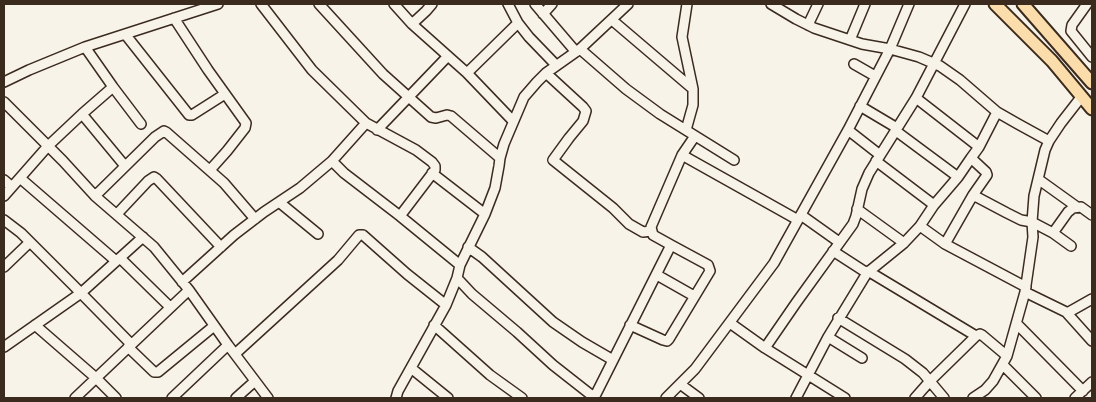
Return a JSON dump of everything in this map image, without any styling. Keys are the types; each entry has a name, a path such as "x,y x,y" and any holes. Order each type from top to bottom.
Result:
{"main road":[{"path":"995,4 1052,61 1092,108"},
{"path":"1027,5 1092,83"}],"street":[{"path":"4,82 86,47 218,4"},
{"path":"262,4 312,70 366,123 416,150 435,166 435,170 400,216"},
{"path":"319,4 383,74 431,117 451,116 500,158"},
{"path":"394,4 412,24 467,73 513,121"},
{"path":"412,24 432,4"},
{"path":"508,4 518,23 556,66"},
{"path":"535,4 578,51 626,89 660,114 734,160"},
{"path":"543,14 552,4"},
{"path":"396,398 398,391 446,305 460,265 485,214 495,188 504,144 524,97 546,73 578,51 628,4"},
{"path":"686,130 693,105 693,89 682,37 687,4"},
{"path":"771,4 808,25 829,34 862,44 919,57 940,66 960,80 997,112 1049,140"},
{"path":"808,25 818,4"},
{"path":"850,40 865,4"},
{"path":"666,398 695,369 774,263 848,130 890,49 909,4"},
{"path":"766,348 853,224 862,189 878,158 916,98 965,4"},
{"path":"1081,69 1092,59 1071,31 1072,26 1088,4"},
{"path":"174,18 246,125 210,170"},
{"path":"612,20 693,89"},
{"path":"467,73 518,23"},
{"path":"125,34 189,115 192,115 225,94"},
{"path":"86,47 141,124"},
{"path":"377,130 448,56"},
{"path":"854,64 875,76"},
{"path":"546,73 583,106 586,111 583,121 553,160 613,208 629,224 643,232 651,230"},
{"path":"4,196 48,146 113,87"},
{"path":"974,398 993,381 1008,356 1026,289 1033,237 1034,196 1045,150 1049,140 1082,96"},
{"path":"916,98 979,147"},
{"path":"4,102 95,196 154,247 189,290 268,398"},
{"path":"860,106 896,130 958,177"},
{"path":"796,398 838,318 868,272 904,243 920,226 979,147 997,112"},
{"path":"82,114 125,166"},
{"path":"182,282 255,219 300,188 332,161 366,123"},
{"path":"848,130 934,205"},
{"path":"95,196 155,137 164,131 210,170 255,219"},
{"path":"630,325 667,341 710,271 708,265 653,234 651,230 682,156 695,136"},
{"path":"682,156 800,217 839,242"},
{"path":"945,244 986,175 986,172 971,158"},
{"path":"332,161 344,173 460,265"},
{"path":"432,173 485,214"},
{"path":"117,214 154,177 221,247"},
{"path":"20,178 118,259 170,307"},
{"path":"1038,179 1077,207 1084,208 1092,215"},
{"path":"4,180 12,187"},
{"path":"973,195 1021,220 1032,222 1071,246"},
{"path":"278,202 318,234"},
{"path":"1052,233 1068,212 1077,207"},
{"path":"857,209 904,243"},
{"path":"4,220 30,242 81,293 154,372 158,372 214,326"},
{"path":"920,226 945,244 1066,312 1092,341"},
{"path":"235,354 338,260 359,235 363,236 446,305"},
{"path":"4,347 81,293 143,237"},
{"path":"4,268 30,242"},
{"path":"457,278 472,294 553,365 594,398 671,245"},
{"path":"468,247 482,257 553,322 613,360"},
{"path":"833,251 976,336"},
{"path":"657,275 694,296"},
{"path":"75,398 189,290"},
{"path":"1066,312 1092,299"},
{"path":"838,318 905,359 922,373 944,398"},
{"path":"730,323 845,398"},
{"path":"1017,324 1083,391"},
{"path":"35,325 116,398"},
{"path":"434,325 490,375 522,398"},
{"path":"915,398 930,381 980,334 1008,356"},
{"path":"828,337 862,358"},
{"path":"172,398 228,345"},
{"path":"1003,365 1036,398"},
{"path":"411,368 448,398"},
{"path":"236,398 255,381"},
{"path":"1075,398 1092,382"},
{"path":"680,384 699,398"}]}
